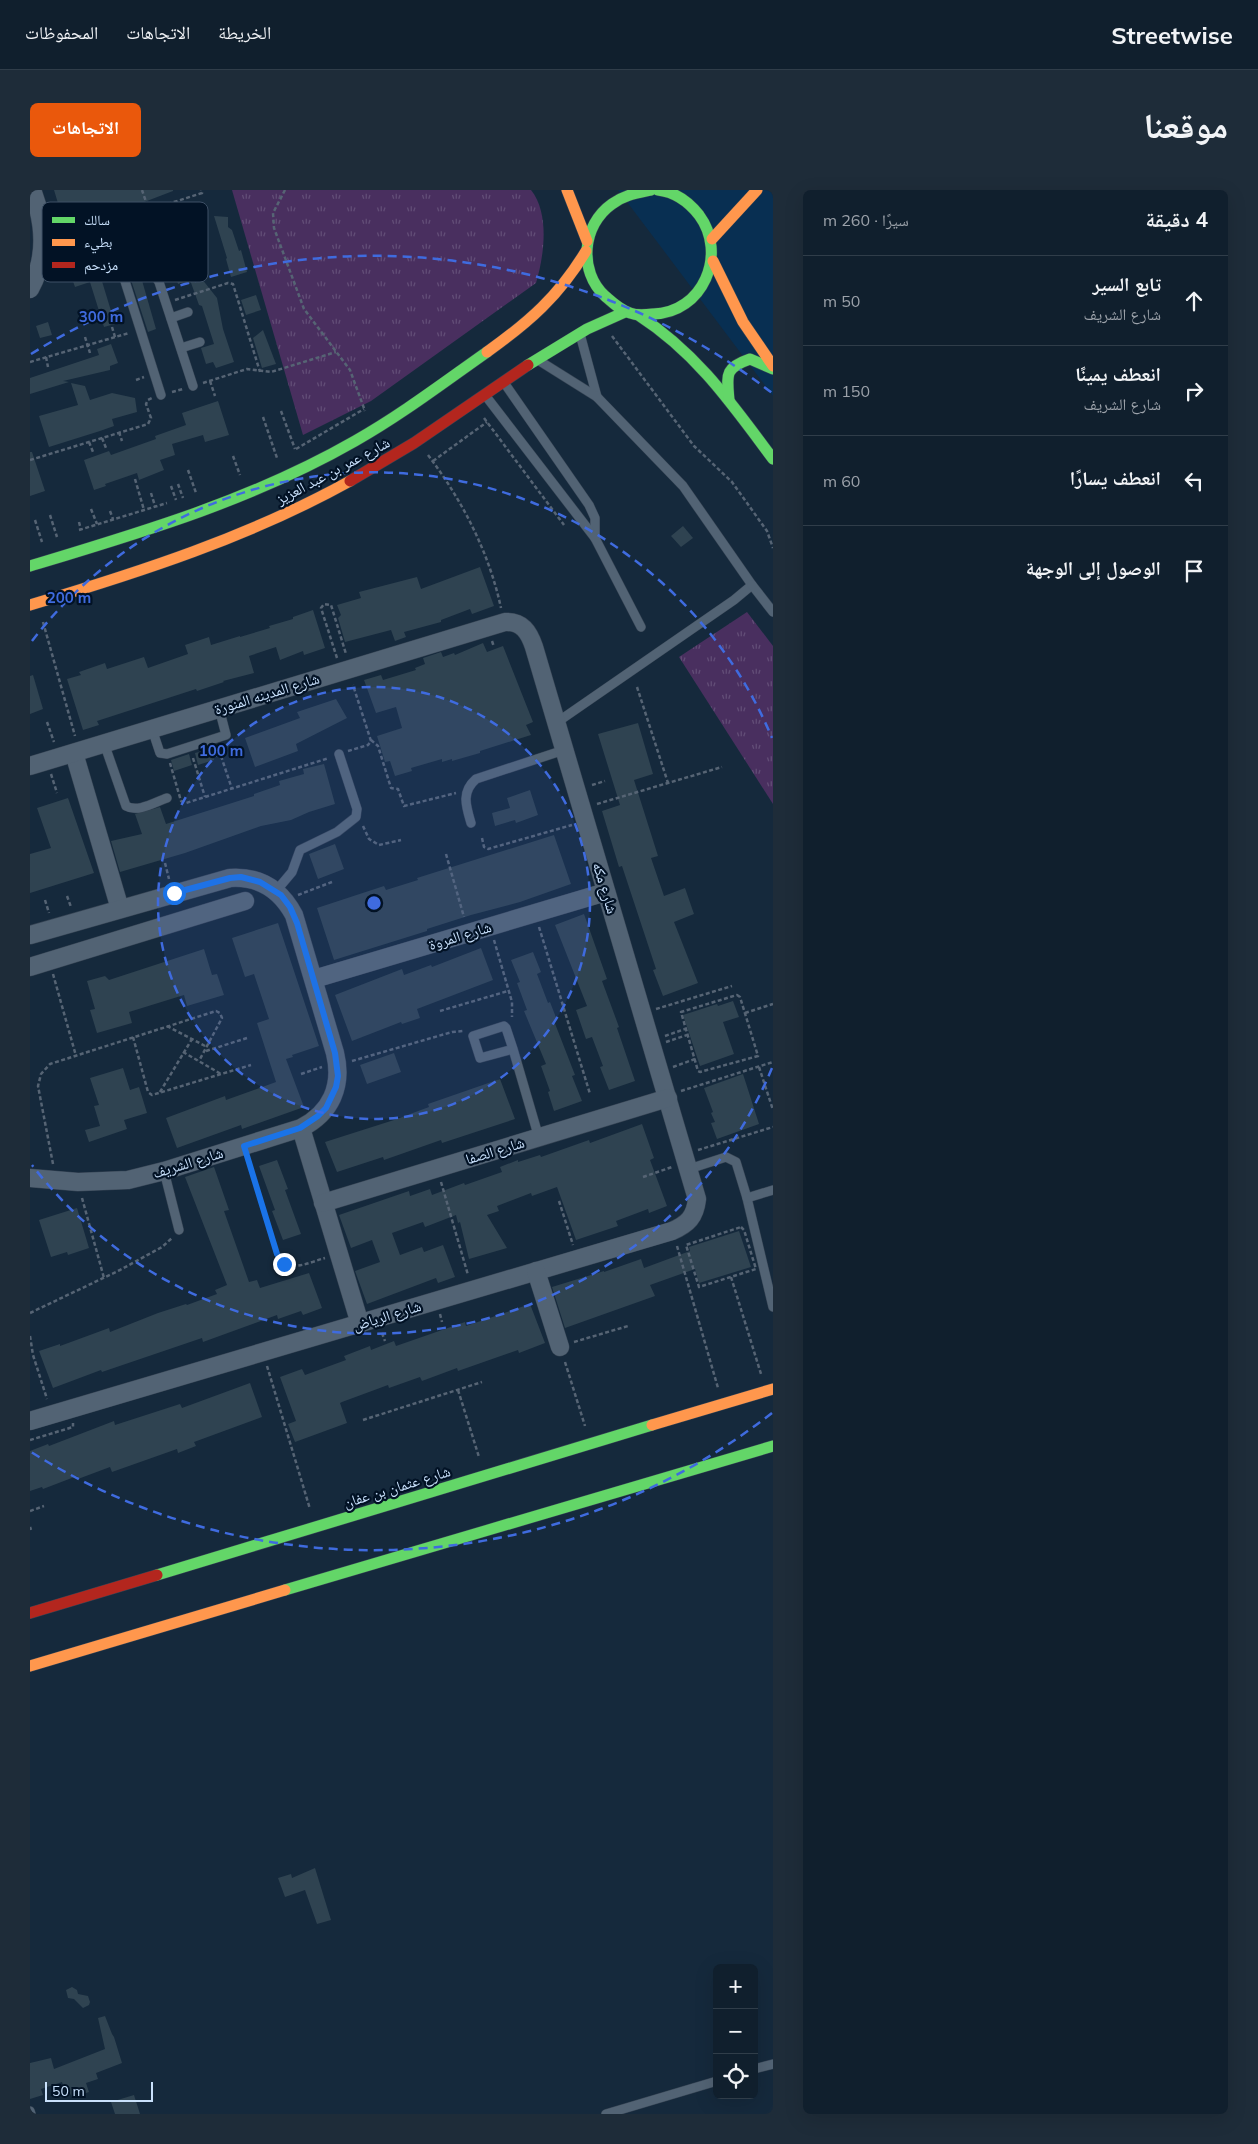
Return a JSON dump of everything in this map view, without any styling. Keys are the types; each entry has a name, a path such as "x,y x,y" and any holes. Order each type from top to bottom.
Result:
{"main road":[{"path":"567,190 586,246 590,276 604,297 625,312 656,325 688,350 773,458"},
{"name":"شارع عمر بن عبد العزيز","path":"30,566 148,531 206,511 318,461 401,414 550,302 567,280 586,246 593,223 604,208 620,197 638,190 651,190"},
{"path":"638,316 664,315 687,304 705,285 713,261 712,239 702,217 685,200 663,190 658,190"},
{"path":"712,239 757,190"},
{"path":"713,261 743,322 773,368"},
{"name":"شارع عمر بن عبد العزيز","path":"34,604 158,566 266,524 318,499 418,442 504,382 535,355 579,331 625,312"},
{"path":"516,329 528,339"},
{"path":"729,400 727,377 735,364 750,359 773,368"},
{"name":"شارع عثمان بن عفان","path":"30,1613 770,1390"},
{"path":"30,1666 773,1446"}],"street":[{"path":"30,290 41,263 42,229 32,190"},
{"name":"شارع المدينه المنورة","path":"30,766 505,622"},
{"name":"شارع مكه","path":"505,622 523,626 528,632 687,1162"},
{"path":"71,754 120,909"},
{"path":"30,936 230,878 252,879 280,896"},
{"name":"شارع المروة","path":"314,979 606,892"},
{"name":"شارع الشريف","path":"30,1178 78,1182 128,1180 164,1171 300,1128 318,1116 332,1098 336,1087 338,1064 294,915 280,896"},
{"path":"30,967 246,901"},
{"name":"شارع الصفا","path":"323,1203 667,1097"},
{"path":"300,1128 360,1324"},
{"name":"شارع الرياض","path":"30,1421 672,1231 687,1223 696,1210 697,1199 687,1162"},
{"path":"536,1271 560,1346"}],"lane":[{"path":"126,282 161,395"},
{"path":"159,282 193,386"},
{"path":"171,318 188,312"},
{"path":"579,331 597,397"},
{"path":"181,348 200,342"},
{"path":"535,355 597,397 683,486 773,612"},
{"path":"504,382 589,505 595,518 595,538"},
{"path":"485,395 595,538 641,627"},
{"path":"556,723 734,600 752,585"},
{"path":"152,729 160,753 167,754 216,739 227,734 219,708"},
{"path":"104,743 126,806 139,808 167,798"},
{"path":"471,823 465,800 471,783 483,775 564,750"},
{"path":"280,896 300,850 328,837 346,826 356,816 357,809 339,754"},
{"path":"513,1049 481,1059 473,1036 500,1026 506,1028 513,1049 539,1138"},
{"path":"687,1162 726,1157 733,1159 738,1166 773,1307"},
{"path":"164,1171 179,1230"},
{"path":"747,1198 773,1190"},
{"path":"758,2068 773,2064"},
{"path":"606,2114 713,2082"}],"path":[{"path":"142,190 146,202"},
{"path":"174,202 202,193 201,190"},
{"path":"285,190 273,213 274,228 304,309 350,370 372,431"},
{"path":"166,302 228,283 233,284 260,372"},
{"path":"600,321 694,446 732,482 767,531 773,548"},
{"path":"112,327 115,337"},
{"path":"30,362 140,330"},
{"path":"85,337 90,353"},
{"path":"30,460 150,422 151,418 147,402 161,395 247,369 271,372 336,352"},
{"path":"46,357 48,367"},
{"path":"210,381 215,396"},
{"path":"472,403 564,525"},
{"path":"281,411 295,450 364,409"},
{"path":"263,417 277,458"},
{"path":"433,461 487,422"},
{"path":"119,432 122,441"},
{"path":"102,438 106,448"},
{"path":"89,442 93,452"},
{"path":"418,442 457,498 477,538 493,579 505,622"},
{"path":"233,456 240,475"},
{"path":"271,461 282,456"},
{"path":"188,470 196,493"},
{"path":"233,478 247,473"},
{"path":"135,479 144,510"},
{"path":"178,484 183,498"},
{"path":"171,486 176,500"},
{"path":"73,532 203,490"},
{"path":"151,493 156,506"},
{"path":"92,509 97,525"},
{"path":"110,511 113,520"},
{"path":"50,515 57,537"},
{"path":"35,520 42,542"},
{"path":"79,522 81,530"},
{"path":"36,543 65,534"},
{"path":"347,670 331,605 326,603 321,608 347,670 371,740 378,746 391,788 398,789 404,806 467,790"},
{"path":"34,604 71,754"},
{"path":"638,687 668,783"},
{"path":"47,722 71,754"},
{"path":"216,739 232,789"},
{"path":"167,754 182,802 186,803 368,745 371,740"},
{"path":"190,747 206,797"},
{"path":"482,838 486,849 490,849 668,783 722,767"},
{"path":"357,809 365,833 373,843 386,845 401,840"},
{"path":"446,854 469,934"},
{"path":"280,896 332,882"},
{"path":"535,914 590,1094"},
{"path":"490,927 513,1008 512,1016 506,1028"},
{"path":"49,961 76,1056"},
{"path":"642,1013 732,986"},
{"path":"440,1011 509,991"},
{"path":"736,995 740,996 745,1013 758,1053 757,1057 703,1073 698,1071 680,1015 682,1012 736,995"},
{"path":"745,1013 773,1004"},
{"path":"56,1180 38,1086 38,1080 45,1068 50,1064 212,1011 218,1012 222,1018 199,1061"},
{"path":"168,1026 207,1047"},
{"path":"651,1044 685,1029"},
{"path":"301,1074 452,1032 460,1031 473,1036"},
{"path":"651,1044 687,1035"},
{"path":"133,1037 148,1092 152,1095 251,1065"},
{"path":"205,1051 247,1038"},
{"path":"160,1094 192,1039"},
{"path":"184,1052 222,1074"},
{"path":"660,1072 694,1059"},
{"path":"667,1097 773,1062"},
{"path":"759,1067 773,1110"},
{"path":"642,1177 687,1162 773,1127"},
{"path":"244,1146 280,1260 284,1264 296,1267 338,1254"},
{"path":"437,1169 473,1290"},
{"path":"78,1182 104,1278"},
{"path":"558,1201 577,1259"},
{"path":"740,1227 743,1228 756,1268 731,1278 699,1287 686,1245 740,1227"},
{"path":"30,1313 104,1278 162,1247 179,1230"},
{"path":"672,1231 723,1404"},
{"path":"731,1278 770,1390"},
{"path":"591,1444 560,1346 628,1326"},
{"path":"30,1336 33,1355 52,1415"},
{"path":"263,1352 315,1527"},
{"path":"363,1420 482,1382"},
{"path":"458,1390 485,1476"},
{"path":"30,1511 44,1506"}],"shaded area":[{"path":"618,190 773,190 773,396 661,247"}],"green space":[{"path":"232,190 531,190 541,211 544,235 536,283 371,401 303,435"},
{"path":"747,612 773,646 773,804 679,657"}],"building":[{"path":"54,190 173,190 144,202 58,202"},
{"path":"214,216 228,217 228,227 232,230 239,251 241,250 247,272 231,277"},
{"path":"73,282 90,282 75,287"},
{"path":"90,282 102,282 115,324 104,327"},
{"path":"132,282 142,282 156,329 148,332"},
{"path":"191,282 204,282 217,298 223,329 234,362 216,368 213,362 206,364 201,348 214,344 202,306 199,305"},
{"path":"256,295 261,310 246,315 241,300"},
{"path":"48,322 52,335 40,338 36,326"},
{"path":"263,330 276,364 262,368 253,338"},
{"path":"111,344 118,363 110,366 110,370 63,381 69,382 30,394 30,378 99,355 97,349"},
{"path":"71,383 85,386 90,400 112,393 135,398 137,412 112,419 114,426 49,447 39,416 78,405"},
{"path":"218,401 229,435 205,442 203,435 172,444 175,455 160,460 164,470 139,480 137,473 105,484 106,486 94,490 84,460 109,451 111,455 156,439 155,436 186,425 182,413"},
{"path":"30,452 32,452 45,491 30,496"},
{"path":"683,526 693,538 681,547 671,536"},
{"path":"480,567 494,606 472,614 470,609 441,620 441,622 404,632 406,637 395,641 391,630 345,642 338,618 341,615 337,605 361,598 359,592 417,577 421,589"},
{"path":"313,610 325,648 304,655 303,651 280,660 276,647 249,656 254,673 223,681 197,691 196,689 97,721 99,725 83,730 67,679 81,675 79,672 105,663 107,669 144,657 148,668 188,654 185,645 209,637 211,645 270,628 269,626 293,619 293,617"},
{"path":"483,643 487,652 503,646 533,722 526,725 531,735 452,761 452,759 442,762 442,759 411,768 412,771 395,776 390,761 385,762 377,736 402,728 396,707 376,713 364,680 381,675 383,680 416,670 415,668 425,664 423,658 441,652 443,657 454,653 455,655"},
{"path":"33,675 43,709 30,714 30,676"},
{"path":"336,699 347,718 296,744 298,751 255,767 245,738 300,718 297,712"},
{"path":"638,723 653,774 634,780 658,856 651,858 664,896 685,888 694,914 674,922 698,983 663,996 653,970 656,969 622,866 619,867 602,811 620,805 598,734"},
{"path":"211,749 214,760 198,765 195,753"},
{"path":"189,754 192,765 174,771 171,760"},
{"path":"324,764 335,804 291,820 261,826 185,853 120,872 111,841 142,834 135,814 160,807 166,824 254,796 254,794 280,785 279,781 304,774 303,769"},
{"path":"530,790 538,815 516,823 515,820 495,826 492,813 510,808 507,798"},
{"path":"68,798 94,873 30,893 30,854 51,848 37,808"},
{"path":"554,835 571,884 520,902 471,915 334,960 317,908 384,886 386,890 418,880 417,878"},
{"path":"335,844 344,869 318,879 309,854"},
{"path":"584,914 607,979 602,981 619,1027 617,1028 635,1081 609,1090 600,1067 603,1066 592,1037 586,1039 576,1010 587,1006 555,925"},
{"path":"278,923 319,1046 292,1055 293,1057 286,1059 304,1107 242,1129 241,1125 177,1148 166,1118 225,1096 226,1100 276,1082 257,1023 269,1019 254,974 245,977 232,938"},
{"path":"481,948 493,980 417,1009 420,1018 402,1024 401,1022 352,1041 335,995 402,969 404,975 431,965 432,967"},
{"path":"204,949 212,975 217,974 224,995 187,1006 184,995 129,1012 132,1023 97,1033 90,1010 95,1009 87,981 105,976 109,980"},
{"path":"533,952 541,972 537,974 557,1020 554,1021 575,1075 572,1076 582,1101 554,1111 548,1092 550,1091 541,1066 546,1064 524,1011 527,1010 517,983 520,982 511,960"},
{"path":"733,1001 739,1017 723,1022 734,1054 700,1066 683,1015"},
{"path":"394,1053 401,1072 367,1084 360,1065"},
{"path":"123,1068 130,1090 139,1087 147,1113 124,1120 127,1129 89,1142 85,1130 100,1126 94,1106 99,1105 90,1078"},
{"path":"743,1074 759,1124 717,1139 711,1123 715,1122 711,1113 713,1112 704,1088"},
{"path":"500,1079 515,1119 442,1143 441,1140 384,1160 383,1157 337,1172 325,1142 394,1120 429,1107 428,1104"},
{"path":"642,1124 654,1158 650,1160 667,1206 649,1213 648,1209 616,1221 618,1226 576,1240 557,1187 532,1196 531,1193 497,1206 499,1211 487,1215 507,1248 469,1259 460,1222 458,1223 456,1215 425,1227 423,1222 392,1233 400,1255 422,1247 424,1252 443,1245 455,1277 438,1283 436,1278 367,1304 355,1271 380,1262 372,1240 351,1248 339,1215 409,1191 410,1196 430,1189 432,1195 502,1172 500,1167 518,1160 518,1162 540,1155 541,1157 589,1140 590,1143"},
{"path":"277,1160 288,1189 285,1190 301,1234 283,1240 272,1211 275,1210 259,1166"},
{"path":"214,1167 229,1210 224,1211 249,1282 257,1280 260,1288 309,1273 322,1308 303,1315 301,1311 278,1319 277,1315 203,1342 202,1338 102,1372 101,1370 53,1388 39,1351 60,1344 60,1346 109,1328 110,1332 158,1313 187,1305 217,1294 215,1290 227,1285 185,1177"},
{"path":"77,1208 89,1248 68,1255 67,1252 51,1257 39,1220"},
{"path":"739,1231 751,1267 699,1283 695,1269 650,1285 655,1296 565,1328 552,1287 641,1259 644,1268 690,1251 689,1247"},
{"path":"530,1304 545,1343 519,1353 518,1350 458,1371 457,1368 422,1381 420,1377 389,1388 388,1385 342,1402 340,1403 347,1423 295,1442 288,1424 296,1421 280,1377 302,1369 305,1375 346,1360 344,1356 370,1346 371,1350 394,1341 396,1346 465,1322 466,1326"},
{"path":"250,1383 262,1417 194,1442 196,1446 178,1453 177,1449 112,1472 110,1467 78,1479 77,1476 43,1489 42,1487 30,1491 30,1451 48,1444 49,1446 114,1421 115,1425 180,1404 182,1408"},
{"path":"315,1868 331,1920 317,1924 305,1890 285,1897 278,1878 291,1874 292,1878"},
{"path":"72,1987 77,1990 78,1994 88,1996 89,2005 83,2008 74,1999 68,1998 66,1990"},
{"path":"105,2016 122,2063 96,2073 98,2079 86,2083 89,2092 72,2098 68,2088 64,2089 62,2082 41,2089 43,2095 30,2099 30,2063 51,2058 54,2069 105,2049 98,2018"},
{"path":"134,2095 140,2114 115,2114 111,2102"}],"traffic: fast":[{"path":"651,190 621,198 602,213 594,224 587,248 590,274 596,286 620,308 626,312 638,315 671,311 685,304 697,293 706,279 710,263 711,247 707,230 699,215 681,198 658,190"},
{"path":"528,365 587,329 625,312"},
{"path":"638,315 659,330 696,363 728,399 773,459"},
{"path":"30,566 196,513 277,481 372,431 487,352"},
{"path":"729,400 728,378 731,369 735,366 750,359 773,369"},
{"path":"157,1575 652,1425"},
{"path":"285,1590 773,1446"}],"traffic: slow":[{"path":"567,190 587,241"},
{"path":"712,239 757,190"},
{"path":"487,352 530,319 554,295 586,251"},
{"path":"713,261 743,322 773,366"},
{"path":"30,605 112,580 193,552 273,519 350,481"},
{"path":"652,1425 773,1389"},
{"path":"30,1666 285,1590"}],"traffic: jam":[{"path":"350,481 414,443 528,365"},
{"path":"30,1613 157,1575"}],"route":[{"path":"174,893 219,880 241,877 269,886 281,895 294,915 314,979 338,1065 338,1076 332,1098 318,1116 300,1128 244,1146 277,1254 284,1264"}]}
